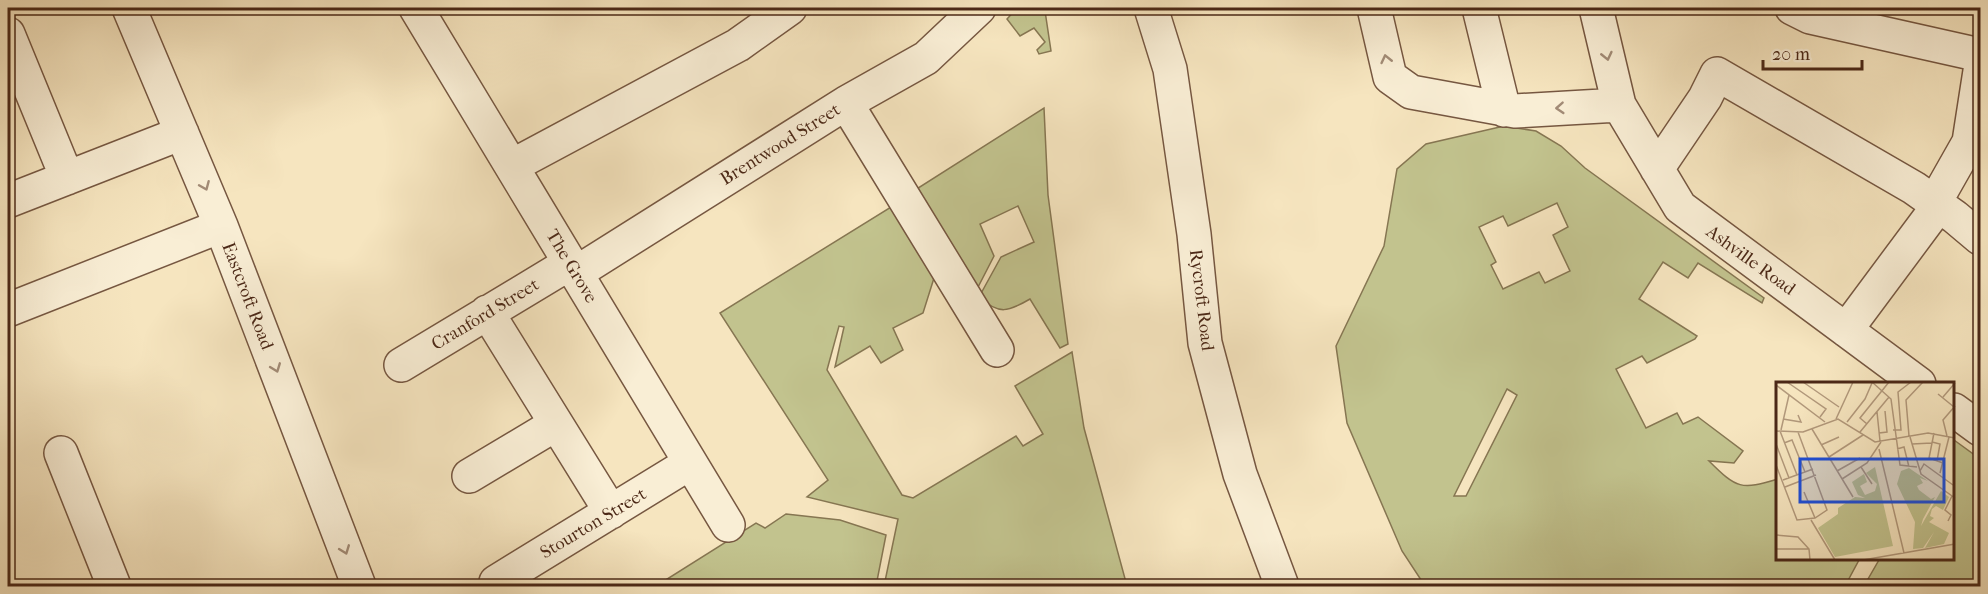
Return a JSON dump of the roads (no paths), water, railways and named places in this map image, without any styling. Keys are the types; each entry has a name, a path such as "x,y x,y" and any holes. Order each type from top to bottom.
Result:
{"street":[{"name":"Eastcroft Road","path":"129,8 221,226 359,586"},
{"name":"The Grove","path":"416,8 728,525"},
{"path":"512,166 738,45 790,8"},
{"name":"Brentwood Street","path":"573,268 926,58 979,8"},
{"name":"Rycroft Road","path":"1151,8 1170,69 1194,234 1205,344 1240,474 1282,586"},
{"path":"1374,8 1390,76 1411,92 1515,111 1619,105"},
{"path":"1479,8 1504,110"},
{"name":"Ashville Road","path":"1596,8 1619,105 1680,207 1916,382"},
{"path":"1792,8 1810,17 1896,21 1980,55"},
{"path":"8,34 67,178"},
{"path":"1846,330 1939,198 1969,142 1980,71"},
{"path":"1657,169 1705,98 1716,74 1914,188 1939,198 1980,238"},
{"path":"846,104 997,350"},
{"path":"8,201 182,133"},
{"path":"8,310 221,226"},
{"name":"Cranford Street","path":"401,365 487,312 573,268"},
{"path":"487,312 611,512"},
{"path":"1955,411 1980,429"},
{"path":"469,476 556,424"},
{"path":"61,453 114,586"},
{"name":"Stourton Street","path":"496,582 690,463"}]}
